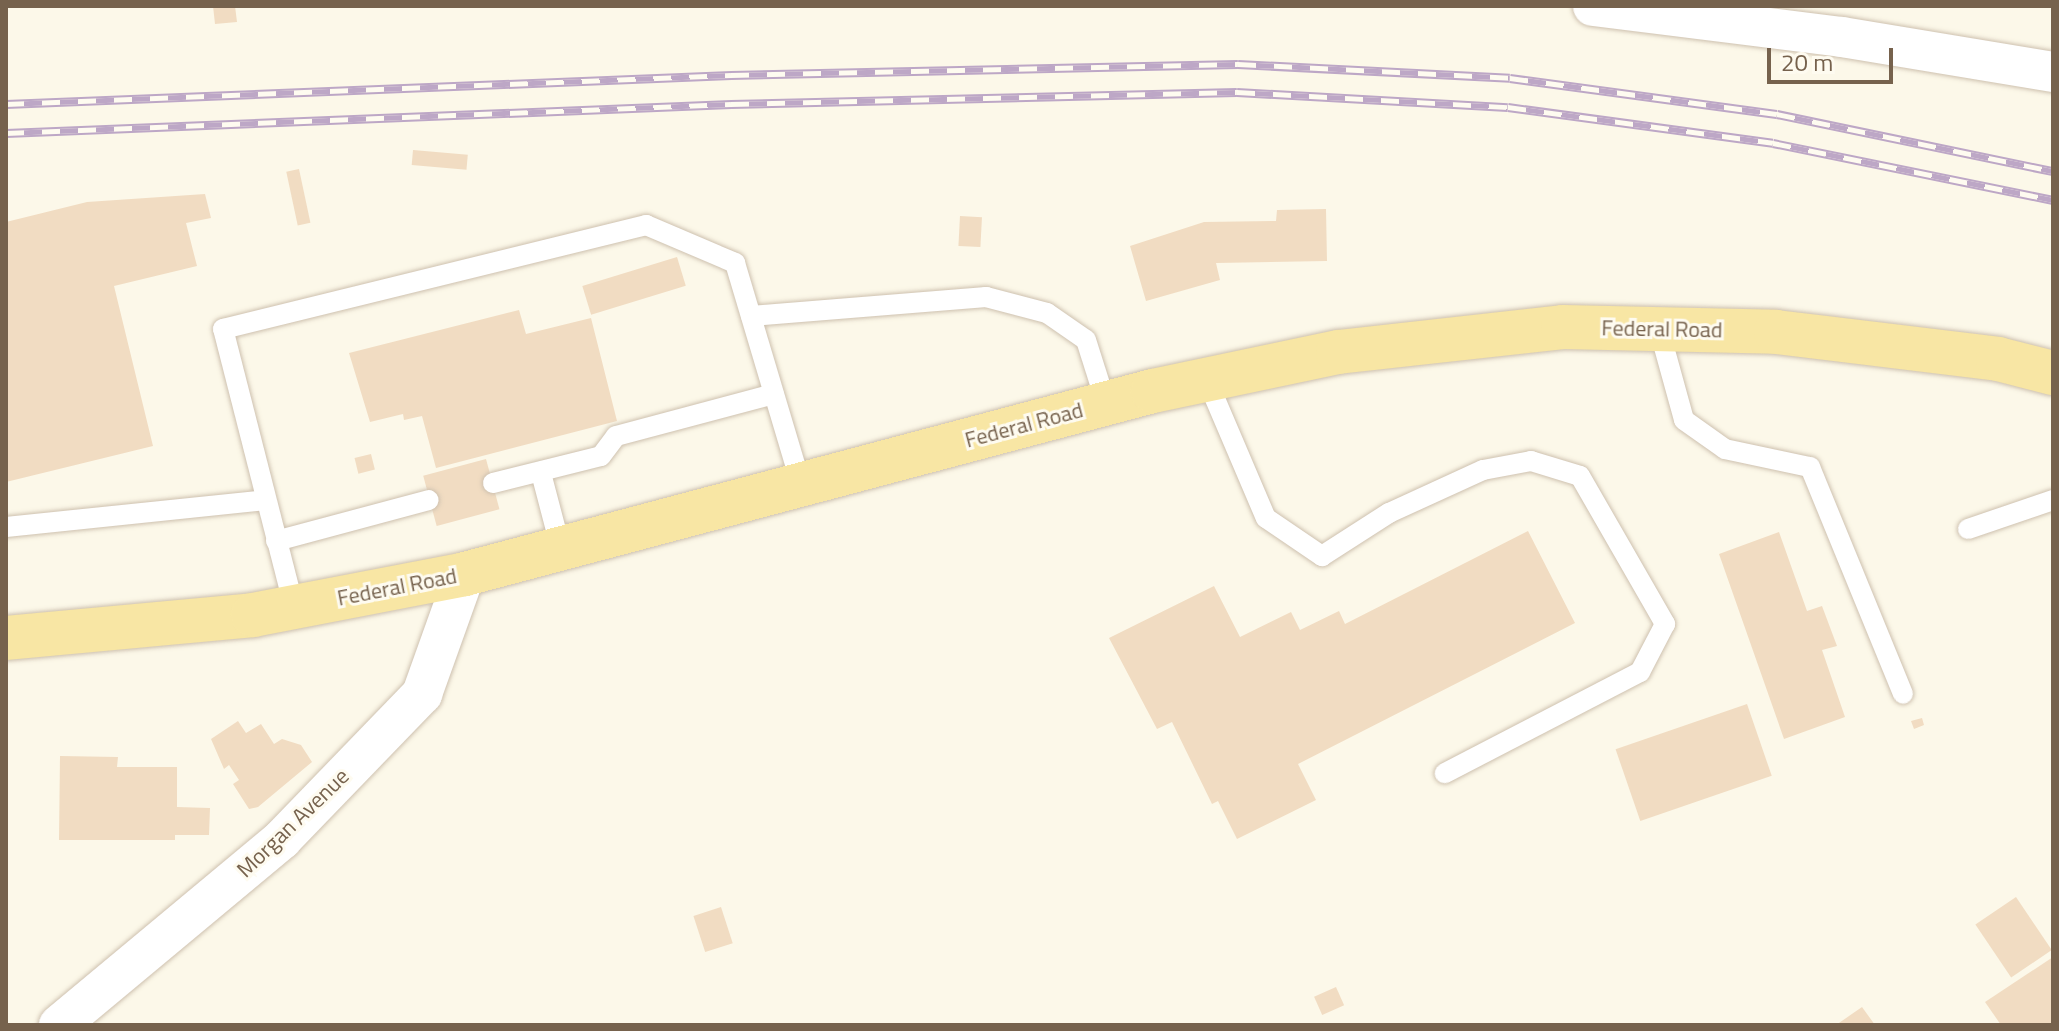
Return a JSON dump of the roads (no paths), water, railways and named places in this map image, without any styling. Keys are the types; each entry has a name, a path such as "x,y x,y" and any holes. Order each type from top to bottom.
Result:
{"main road":[{"name":"Federal Road","path":"6,638 294,607 465,574 1106,403 1338,352 1563,327 1776,332 1998,359 2053,373"}],"street":[{"path":"1599,6 1842,37 2053,72"},
{"name":"Morgan Avenue","path":"59,1025 282,839 422,694 465,574"}],"lane":[{"path":"294,607 223,329 646,225 735,263 801,484"},
{"path":"751,316 986,297 1047,313 1086,340 1106,403"},
{"path":"1659,329 1684,420 1725,449 1810,467 1903,694"},
{"path":"1207,380 1266,518 1322,556 1389,513 1483,470 1531,461 1580,476 1665,624 1640,672 1445,773"},
{"path":"493,483 601,456 616,436 774,394"},
{"path":"541,473 561,549"},
{"path":"6,527 266,500"},
{"path":"276,541 429,500"},
{"path":"1968,529 2053,500"}],"railway":[{"path":"6,104 731,75 1238,64 1510,78 1777,114 2053,171"},
{"path":"6,133 731,104 1237,92 1508,107 1773,143 2053,200"}]}
